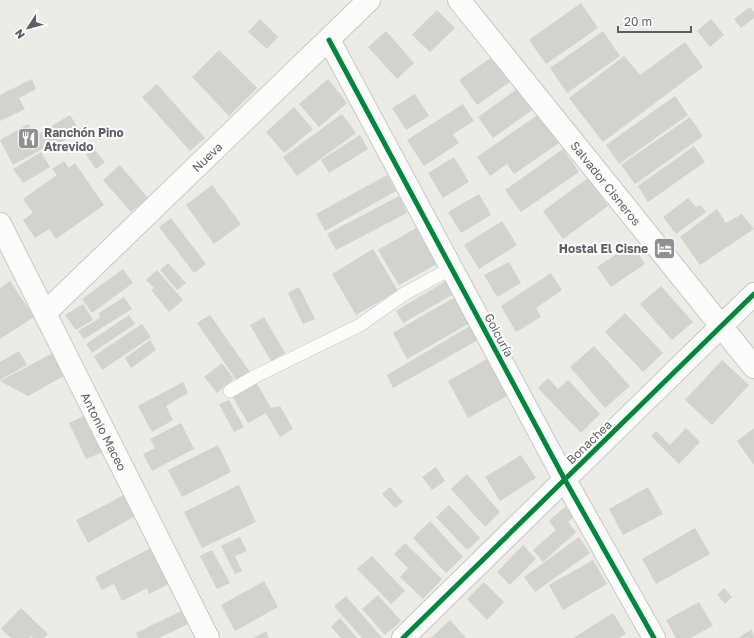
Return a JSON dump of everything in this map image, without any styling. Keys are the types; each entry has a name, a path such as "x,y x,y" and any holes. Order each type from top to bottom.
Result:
{"street":[{"name":"Nueva","path":"45,313 369,0"},
{"name":"Salvador Cisneros","path":"459,0 754,367"},
{"name":"Goicuría","path":"329,40 565,480 654,638"},
{"name":"Antonio Maceo","path":"0,224 208,638"},
{"name":"Bonachea","path":"403,638 754,294"}],"lane":[{"path":"230,390 360,325 404,294 452,268"}],"building":[{"path":"581,3 598,28 546,64 529,40"},
{"path":"750,7 754,12 754,18 741,28 734,19"},
{"path":"437,10 455,28 430,52 412,35"},
{"path":"260,19 278,37 267,49 248,32"},
{"path":"711,19 724,35 710,47 697,31"},
{"path":"386,31 414,63 397,79 368,47"},
{"path":"603,31 620,56 567,93 550,68"},
{"path":"685,42 703,67 603,142 569,98 624,56 640,75"},
{"path":"219,50 257,88 229,116 192,77"},
{"path":"492,57 510,82 477,105 459,80"},
{"path":"32,79 36,89 19,98 25,109 0,121 0,95"},
{"path":"328,79 347,103 319,127 299,104"},
{"path":"157,84 205,138 190,151 142,97"},
{"path":"517,89 532,110 493,138 478,117"},
{"path":"415,94 429,116 406,130 392,108"},
{"path":"675,96 688,115 619,164 606,145"},
{"path":"463,104 474,121 453,134 459,143 424,166 407,140"},
{"path":"294,107 313,129 284,153 266,132"},
{"path":"342,114 356,133 297,176 283,157"},
{"path":"539,114 559,143 514,174 507,164 490,176 477,157"},
{"path":"70,115 80,131 44,153 42,149 13,165 0,140 28,124 35,136"},
{"path":"690,117 703,136 635,184 621,165"},
{"path":"360,135 368,149 329,173 321,160"},
{"path":"694,146 705,162 648,202 638,186"},
{"path":"94,149 105,162 96,169 86,155"},
{"path":"563,149 579,172 521,212 505,190"},
{"path":"41,152 50,167 23,183 13,169"},
{"path":"454,157 469,182 443,198 428,173"},
{"path":"64,161 69,168 75,163 104,205 56,239 49,229 35,238 23,220 33,213 23,199 57,175 52,169"},
{"path":"120,165 148,198 131,212 103,180"},
{"path":"387,175 396,191 325,231 316,214"},
{"path":"588,178 608,206 563,239 543,211"},
{"path":"212,185 241,224 214,244 186,205"},
{"path":"479,194 491,215 461,233 448,212"},
{"path":"399,196 407,213 336,250 327,234"},
{"path":"688,198 696,207 700,205 706,212 676,234 663,217"},
{"path":"717,209 726,223 742,214 754,229 700,265 680,237"},
{"path":"171,218 206,264 194,273 159,227"},
{"path":"502,221 517,245 479,269 464,245"},
{"path":"416,228 437,264 399,285 378,250"},
{"path":"632,244 645,264 611,287 597,267"},
{"path":"373,249 398,291 356,315 332,274"},
{"path":"509,262 521,283 497,297 484,275"},
{"path":"168,263 186,283 177,290 160,270"},
{"path":"123,269 133,283 92,313 82,299"},
{"path":"157,270 183,300 169,312 151,290 154,288 146,280"},
{"path":"551,273 562,290 536,308 541,317 516,332 501,306"},
{"path":"10,281 34,317 0,339 0,288"},
{"path":"446,281 454,294 403,323 396,311"},
{"path":"661,286 693,322 672,340 640,304"},
{"path":"299,287 315,319 303,324 288,293"},
{"path":"124,297 132,309 84,339 78,331 100,318 99,313"},
{"path":"455,297 470,323 407,359 393,333"},
{"path":"83,304 93,320 76,330 65,315"},
{"path":"625,313 663,353 643,372 605,332"},
{"path":"129,315 135,324 92,353 86,344"},
{"path":"210,315 250,372 237,381 197,323"},
{"path":"264,317 285,353 271,361 250,325"},
{"path":"142,324 151,337 102,370 94,356"},
{"path":"470,326 478,340 393,388 387,375"},
{"path":"150,340 156,350 131,368 125,358"},
{"path":"594,346 630,386 605,408 570,367"},
{"path":"19,351 27,365 0,380 0,362"},
{"path":"53,353 64,376 28,396 0,381"},
{"path":"487,359 507,396 468,418 448,381"},
{"path":"722,360 749,385 712,425 685,400"},
{"path":"222,363 234,379 217,393 204,377"},
{"path":"548,378 558,389 568,380 600,414 581,433 538,388"},
{"path":"183,382 188,393 166,406 173,420 152,432 138,406"},
{"path":"256,382 271,408 280,406 293,429 280,437 266,413 248,423 232,396"},
{"path":"229,400 244,427 234,432 219,404"},
{"path":"90,413 108,450 86,459 69,423"},
{"path":"181,423 194,449 152,471 143,454 155,448 150,439"},
{"path":"686,428 700,442 679,464 651,436 656,431 670,445"},
{"path":"754,428 754,465 737,441"},
{"path":"218,445 231,472 182,497 168,470"},
{"path":"521,455 536,478 500,501 485,477"},
{"path":"436,467 445,481 432,490 422,477"},
{"path":"467,474 500,512 485,527 451,489"},
{"path":"239,485 256,522 202,548 184,512"},
{"path":"390,487 403,502 395,508 382,494"},
{"path":"648,487 663,514 623,535 609,509"},
{"path":"124,495 135,516 88,543 76,520"},
{"path":"449,505 480,538 467,550 436,517"},
{"path":"565,507 574,517 568,522 576,532 543,562 533,550 556,530 549,521"},
{"path":"430,521 463,557 446,573 413,538"},
{"path":"695,528 710,554 656,584 642,559"},
{"path":"240,537 247,551 235,556 242,571 235,574 221,546"},
{"path":"579,537 590,553 535,592 524,577"},
{"path":"405,543 442,579 423,599 400,577 408,568 394,554"},
{"path":"523,545 536,559 510,585 497,572"},
{"path":"153,547 171,583 149,594 147,588 122,601 114,584 102,590 95,577"},
{"path":"212,550 230,583 217,589 200,556"},
{"path":"372,556 405,591 391,604 357,569"},
{"path":"593,560 607,584 563,610 549,585"},
{"path":"264,581 278,607 235,631 221,605"},
{"path":"484,582 504,602 487,620 467,599"},
{"path":"724,588 732,597 725,604 717,595"},
{"path":"378,595 401,621 385,635 362,609"},
{"path":"346,596 382,638 362,638 334,606"},
{"path":"699,602 713,626 690,638 676,638 666,620"},
{"path":"21,608 48,634 44,638 33,638 31,636 29,638 11,638 1,629"},
{"path":"185,609 192,622 159,638 138,638 136,633"},
{"path":"613,613 626,634 619,638 573,638"},
{"path":"340,618 357,638 341,638 331,627"},
{"path":"450,620 466,638 431,638"},
{"path":"752,629 754,638 738,638"},
{"path":"266,631 269,638 253,638"}],"cycle path":[{"path":"329,40 565,480 654,638"},
{"path":"403,638 754,294"}],"place":[{"name":"Ranchón Pino Atrevido","path":"28,139"},
{"name":"Hostal El Cisne","path":"664,248"}]}
